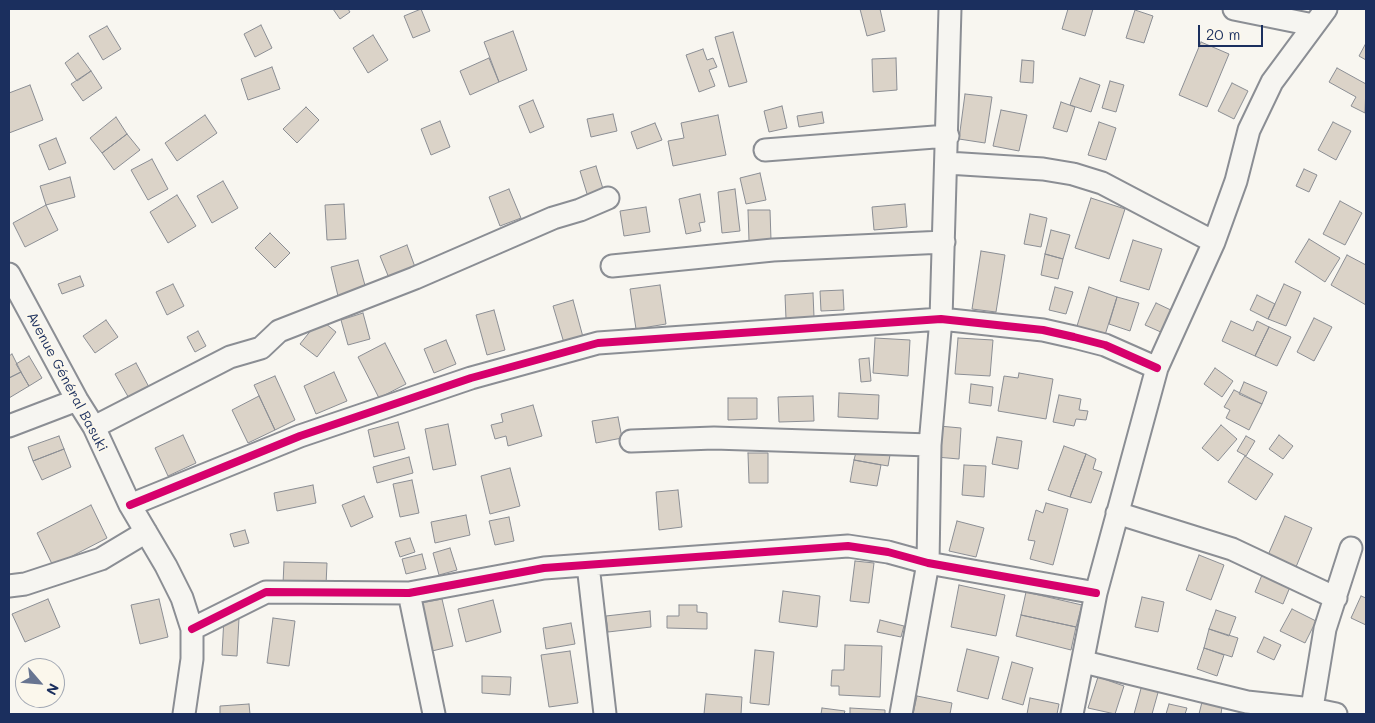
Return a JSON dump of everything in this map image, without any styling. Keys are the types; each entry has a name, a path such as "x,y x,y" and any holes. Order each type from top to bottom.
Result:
{"street":[{"path":"901,714 928,563 930,445 941,319 948,136 950,9"},
{"path":"1234,9 1320,17"},
{"path":"1072,714 1084,662 1096,593 1157,368 1214,242 1236,180 1249,130 1272,82 1320,17"},
{"path":"765,150 948,136"},
{"path":"947,163 1043,169 1073,174 1102,183 1214,242"},
{"path":"94,426 222,361 260,348 279,331 415,278 553,218 580,210 608,198"},
{"path":"612,266 774,250 944,242"},
{"name":"Avenue Général Basuki","path":"9,274 77,400 94,426 130,505 166,566 182,598 192,629 192,660 184,714"},
{"path":"130,505 309,433 470,378 598,343 941,319 1043,330 1074,337 1105,345 1157,368"},
{"path":"9,426 77,400"},
{"path":"631,441 714,438 930,445"},
{"path":"1117,513 1232,550 1336,598"},
{"path":"9,586 25,584 101,559 146,532"},
{"path":"192,629 266,592 409,594 544,568 848,546 888,552 928,563 1096,593"},
{"path":"1311,711 1325,629 1352,548"},
{"path":"588,564 605,714"},
{"path":"409,594 434,714"},
{"path":"1084,662 1247,702 1336,714"}],"building":[{"path":"333,9 348,9 350,12 340,19"},
{"path":"421,9 430,31 413,38 404,16"},
{"path":"860,9 880,9 885,31 867,36"},
{"path":"1068,9 1093,9 1085,36 1062,29"},
{"path":"1135,10 1153,16 1144,43 1126,38"},
{"path":"261,25 272,48 255,57 244,34"},
{"path":"107,26 121,49 103,60 89,36"},
{"path":"513,31 527,70 499,82 484,42"},
{"path":"733,32 747,82 729,87 715,37"},
{"path":"373,35 388,60 368,73 353,48"},
{"path":"1201,42 1229,54 1207,107 1179,95"},
{"path":"1366,43 1366,60 1359,56"},
{"path":"703,49 707,60 713,58 717,67 709,70 715,86 699,92 686,55"},
{"path":"78,53 91,71 77,81 65,63"},
{"path":"489,58 499,82 470,95 460,71"},
{"path":"896,58 897,90 873,92 872,59"},
{"path":"1022,60 1034,61 1033,83 1020,82"},
{"path":"272,67 280,89 248,100 241,79"},
{"path":"1337,68 1366,84 1365,113 1351,106 1356,97 1329,82"},
{"path":"91,71 102,88 83,101 71,84"},
{"path":"1080,78 1100,85 1091,112 1070,105"},
{"path":"1110,81 1124,85 1116,112 1102,108"},
{"path":"1232,83 1248,91 1234,119 1218,111"},
{"path":"30,85 43,120 9,133 9,93"},
{"path":"965,94 992,97 985,143 959,139"},
{"path":"533,100 544,127 530,133 519,106"},
{"path":"1061,102 1075,107 1067,132 1053,128"},
{"path":"782,106 787,128 769,132 764,111"},
{"path":"306,107 319,120 297,143 283,129"},
{"path":"1001,110 1027,115 1019,151 993,146"},
{"path":"822,112 824,123 799,127 797,116"},
{"path":"613,114 617,131 591,137 587,119"},
{"path":"205,115 217,133 177,161 165,143"},
{"path":"718,115 726,155 673,166 668,141 684,138 681,123"},
{"path":"116,117 127,134 102,153 90,138"},
{"path":"440,121 450,147 431,155 421,129"},
{"path":"1099,122 1116,128 1106,160 1088,155"},
{"path":"1333,122 1351,131 1336,160 1318,150"},
{"path":"655,123 662,140 637,149 631,132"},
{"path":"127,134 140,150 114,170 102,153"},
{"path":"56,138 66,163 49,170 39,145"},
{"path":"152,159 168,189 148,200 131,170"},
{"path":"596,166 604,192 588,197 580,171"},
{"path":"1304,169 1317,175 1309,192 1296,186"},
{"path":"760,173 766,200 746,204 740,178"},
{"path":"70,177 75,197 46,205 40,186"},
{"path":"223,181 238,208 212,223 197,196"},
{"path":"509,189 521,218 500,226 489,197"},
{"path":"735,189 740,231 722,233 718,192"},
{"path":"700,194 705,222 699,223 701,231 686,234 679,199"},
{"path":"177,195 196,226 168,243 150,212"},
{"path":"1091,198 1125,209 1109,259 1075,248"},
{"path":"1340,201 1362,213 1345,245 1323,234"},
{"path":"344,204 346,239 327,240 325,205"},
{"path":"905,204 907,227 874,230 872,207"},
{"path":"46,205 58,230 25,247 13,223"},
{"path":"646,207 650,232 624,236 620,211"},
{"path":"748,210 770,210 771,240 749,241"},
{"path":"1030,214 1047,218 1041,247 1024,244"},
{"path":"1051,230 1070,235 1063,259 1045,254"},
{"path":"270,233 290,253 275,268 255,248"},
{"path":"1309,239 1340,258 1325,282 1295,262"},
{"path":"1133,240 1162,249 1149,290 1120,281"},
{"path":"407,245 415,267 389,278 380,256"},
{"path":"981,251 1005,255 996,312 972,309"},
{"path":"1045,254 1063,259 1058,279 1041,275"},
{"path":"1347,255 1366,265 1366,305 1331,285"},
{"path":"358,260 366,289 338,296 331,267"},
{"path":"80,276 84,286 62,294 58,284"},
{"path":"173,284 184,306 167,315 156,292"},
{"path":"1284,284 1301,292 1286,326 1268,319"},
{"path":"660,285 666,324 636,329 630,289"},
{"path":"1055,287 1073,292 1066,314 1049,310"},
{"path":"1089,287 1117,297 1105,335 1077,326"},
{"path":"843,290 844,310 821,311 820,291"},
{"path":"813,293 814,317 786,319 785,295"},
{"path":"1257,295 1275,304 1268,319 1250,310"},
{"path":"1117,297 1139,303 1130,331 1109,324"},
{"path":"573,300 583,337 564,343 553,306"},
{"path":"1156,303 1173,311 1163,333 1145,325"},
{"path":"494,310 505,350 487,355 476,315"},
{"path":"363,313 370,339 348,345 341,320"},
{"path":"1314,318 1332,327 1314,361 1297,352"},
{"path":"320,319 336,332 317,357 300,344"},
{"path":"106,320 118,337 95,353 83,336"},
{"path":"1231,321 1253,331 1257,321 1269,327 1255,356 1222,341"},
{"path":"1269,327 1291,337 1277,366 1255,356"},
{"path":"198,331 206,346 195,352 187,337"},
{"path":"875,338 910,340 908,376 873,373"},
{"path":"958,338 993,340 990,376 955,374"},
{"path":"446,340 456,364 434,373 424,349"},
{"path":"385,343 406,384 379,398 358,357"},
{"path":"12,354 21,372 9,378 9,356"},
{"path":"29,356 42,378 29,386 16,364"},
{"path":"869,358 871,381 861,382 859,359"},
{"path":"136,363 150,389 130,400 115,374"},
{"path":"1215,368 1233,381 1222,397 1204,384"},
{"path":"21,372 29,386 9,398 9,378"},
{"path":"334,372 347,401 316,414 304,386"},
{"path":"1019,373 1053,379 1046,419 998,411 1004,376 1018,378"},
{"path":"275,376 295,420 275,430 254,385"},
{"path":"1244,382 1267,392 1262,404 1239,394"},
{"path":"971,384 993,387 991,406 969,403"},
{"path":"1234,390 1262,404 1249,430 1226,418 1230,410 1224,407"},
{"path":"839,393 879,395 878,419 838,417"},
{"path":"1059,395 1081,399 1079,410 1088,411 1086,420 1076,419 1074,426 1053,422"},
{"path":"259,396 275,430 248,443 232,410"},
{"path":"813,396 814,421 779,422 778,397"},
{"path":"728,398 757,398 757,419 728,420"},
{"path":"533,405 542,436 508,446 506,436 495,439 491,425 503,422 501,414"},
{"path":"618,417 622,438 596,443 592,421"},
{"path":"398,422 405,449 374,457 368,430"},
{"path":"448,424 456,465 433,470 425,429"},
{"path":"1221,425 1237,439 1218,461 1202,448"},
{"path":"939,426 961,428 959,459 936,457"},
{"path":"183,435 196,463 168,476 155,448"},
{"path":"1279,435 1293,446 1283,459 1269,449"},
{"path":"59,436 64,449 33,461 28,447"},
{"path":"1246,436 1255,441 1246,456 1237,451"},
{"path":"997,437 1022,441 1018,469 992,464"},
{"path":"1064,446 1086,454 1070,497 1048,490"},
{"path":"857,448 890,455 888,466 854,460"},
{"path":"64,449 71,467 42,480 33,461"},
{"path":"748,453 768,453 768,483 749,483"},
{"path":"1086,454 1096,459 1093,469 1102,472 1091,503 1070,497"},
{"path":"1245,456 1273,474 1256,500 1228,482"},
{"path":"409,457 413,473 377,483 373,467"},
{"path":"854,460 881,465 877,486 850,482"},
{"path":"964,465 986,466 984,497 962,495"},
{"path":"510,468 520,506 490,514 481,476"},
{"path":"412,480 419,513 400,517 393,484"},
{"path":"313,485 316,503 277,511 274,493"},
{"path":"678,490 682,527 659,530 656,492"},
{"path":"364,496 373,517 351,527 342,505"},
{"path":"1046,503 1068,509 1053,565 1030,559 1035,541 1028,540 1036,510 1043,513"},
{"path":"91,505 107,538 53,566 37,533"},
{"path":"466,515 470,535 435,543 431,522"},
{"path":"1285,516 1312,528 1296,567 1268,555"},
{"path":"509,517 514,541 495,545 489,521"},
{"path":"957,521 984,528 976,557 949,551"},
{"path":"245,530 249,543 234,547 230,534"},
{"path":"410,538 415,552 400,557 395,542"},
{"path":"450,548 457,570 439,575 433,553"},
{"path":"422,554 426,569 406,574 402,559"},
{"path":"1199,555 1224,565 1211,600 1186,590"},
{"path":"855,561 874,563 869,603 850,601"},
{"path":"284,562 327,563 326,585 283,584"},
{"path":"1262,575 1290,587 1283,604 1255,592"},
{"path":"959,585 1005,595 996,636 951,627"},
{"path":"783,591 820,596 817,627 779,622"},
{"path":"1026,592 1082,605 1076,627 1021,615"},
{"path":"1361,596 1366,598 1366,625 1351,618"},
{"path":"1142,597 1164,602 1158,632 1135,627"},
{"path":"48,599 60,627 25,642 12,614"},
{"path":"159,599 168,637 140,644 131,605"},
{"path":"442,599 453,646 432,651 421,603"},
{"path":"493,600 501,632 466,642 458,609"},
{"path":"679,605 697,605 697,612 707,613 707,629 667,628 667,616 679,616"},
{"path":"1292,609 1316,621 1305,643 1280,631"},
{"path":"1216,610 1236,617 1229,636 1209,629"},
{"path":"650,611 651,627 608,632 606,616"},
{"path":"1021,615 1076,627 1071,650 1016,636"},
{"path":"224,617 239,618 237,656 222,655"},
{"path":"273,618 295,621 289,666 267,663"},
{"path":"880,620 904,626 901,637 877,632"},
{"path":"571,623 575,644 546,649 543,628"},
{"path":"1209,629 1238,638 1232,657 1204,648"},
{"path":"1264,637 1281,645 1274,660 1257,652"},
{"path":"845,645 882,646 880,697 839,695 839,686 831,686 832,670 844,670"},
{"path":"1204,648 1224,655 1217,676 1197,669"},
{"path":"967,649 999,657 988,699 957,691"},
{"path":"755,650 774,652 769,705 750,703"},
{"path":"570,651 578,703 549,707 541,655"},
{"path":"1012,662 1033,668 1023,705 1002,699"},
{"path":"482,676 511,677 510,695 482,693"},
{"path":"1098,677 1124,686 1115,714 1088,708"},
{"path":"1142,685 1159,689 1152,714 1134,714"},
{"path":"706,694 742,697 741,714 704,714"},
{"path":"917,696 952,703 950,714 913,714"},
{"path":"1030,698 1059,704 1057,714 1027,714"},
{"path":"1202,702 1222,707 1221,714 1199,714"},
{"path":"249,704 250,714 220,714 220,706"},
{"path":"1169,704 1187,708 1185,714 1166,714"},
{"path":"822,708 845,711 844,714 821,714"},
{"path":"850,708 885,710 885,714 850,714"}],"cycle path":[{"path":"130,505 300,436 471,378 598,343 941,319 1043,330 1074,337 1105,345 1157,368"},
{"path":"192,629 266,592 409,593 544,568 848,546 888,552 928,563 1096,593"}]}
